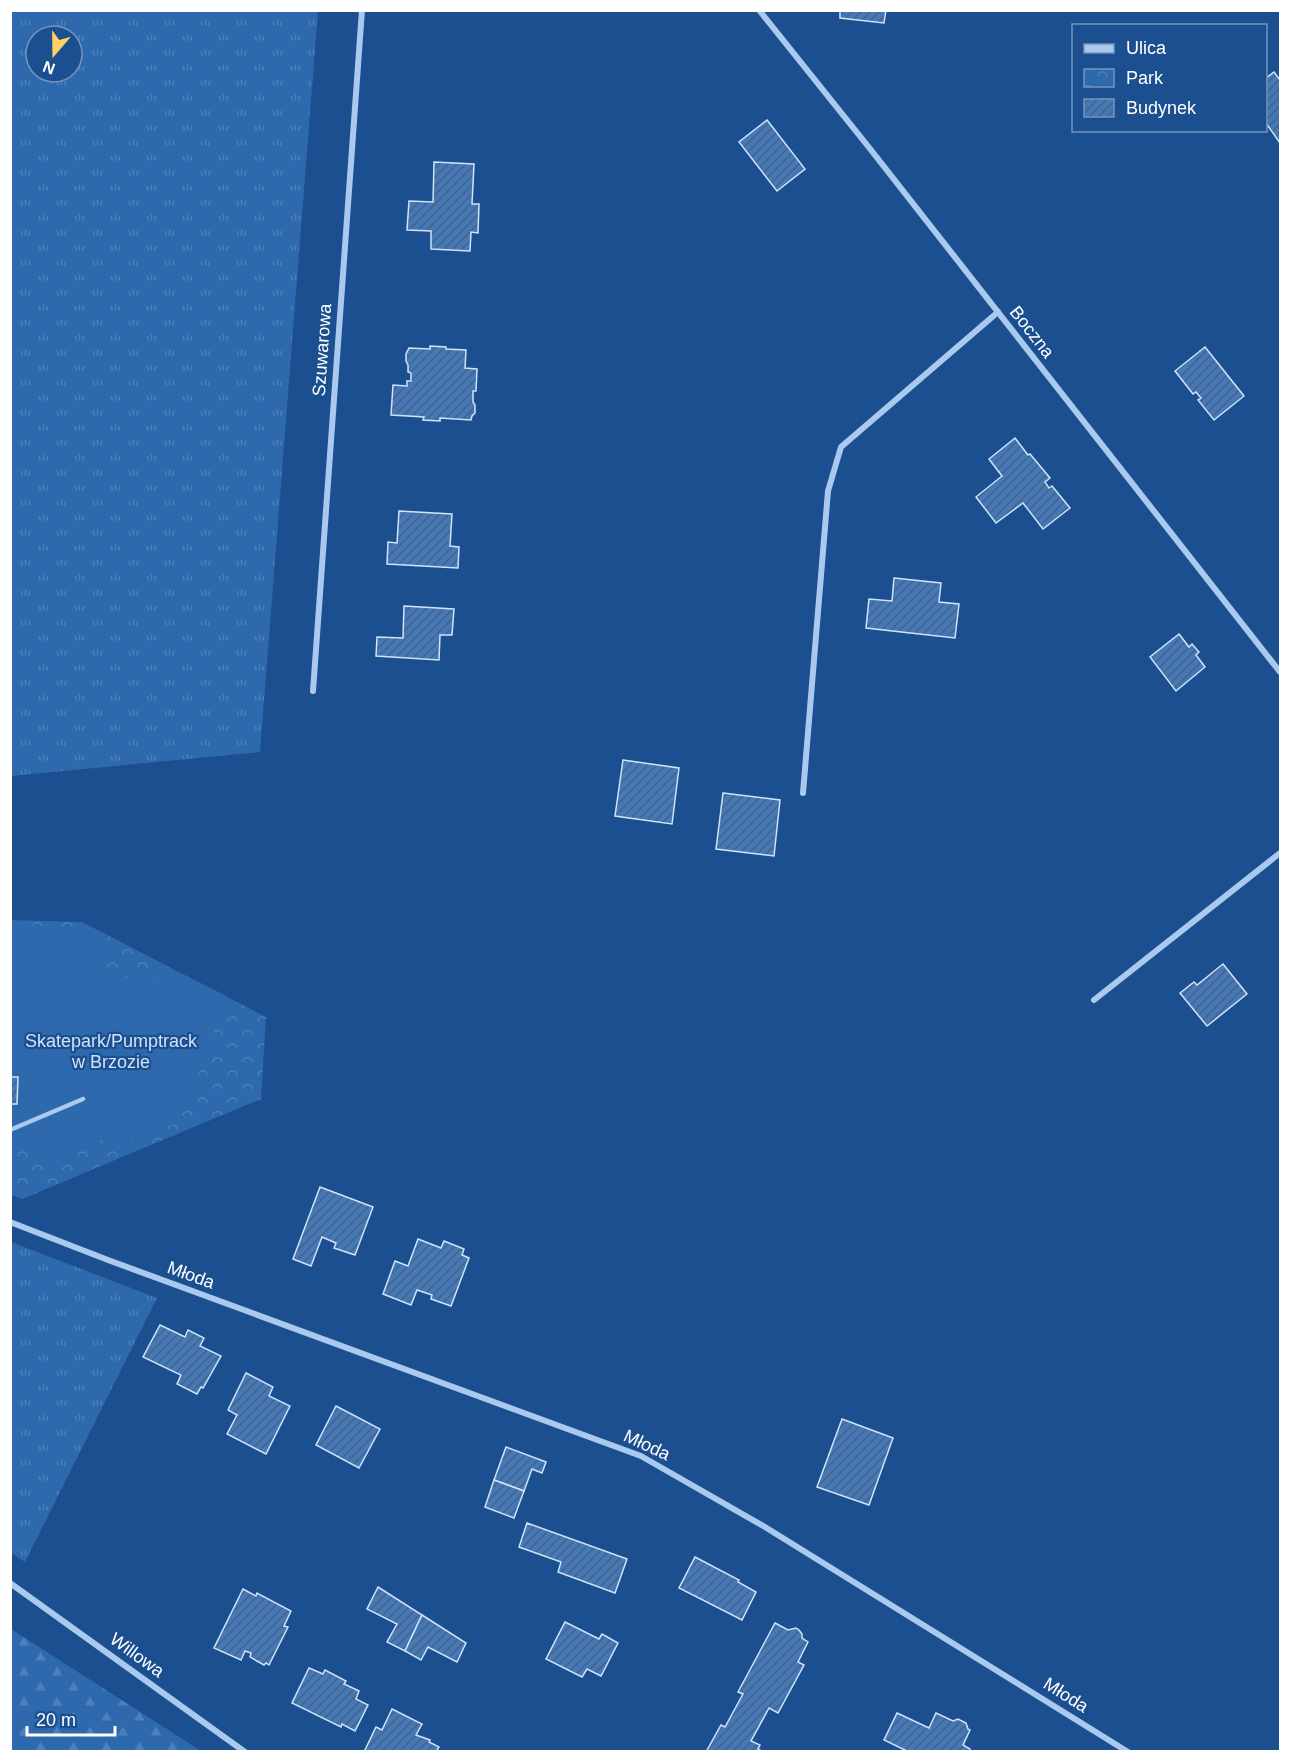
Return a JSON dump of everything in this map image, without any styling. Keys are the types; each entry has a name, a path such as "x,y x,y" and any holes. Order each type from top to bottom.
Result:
{"street":[{"name":"Szuwarowa","path":"313,691 362,10"},
{"name":"Boczna","path":"759,10 1281,672"},
{"path":"803,793 828,491 841,447 998,312"},
{"path":"1094,1000 1281,853"},
{"name":"Młoda","path":"10,1222 641,1456 776,1533 1128,1752"},
{"name":"Willowa","path":"10,1583 245,1752"}],"lane":[{"path":"10,1130 83,1099"}],"green space":[{"path":"11,10 318,11 260,752 11,776"},
{"name":"Skatepark/Pumptrack w Brzozie","path":"10,920 82,922 266,1017 261,1099 22,1199 11,1195"},
{"name":"Skatepark/Pumptrack w Brzozie","path":"11,925 76,927 103,944 103,977 186,976 228,997 179,1122 113,1150 107,1137 41,1166 29,1137 11,1145"},
{"path":"11,1242 157,1298 25,1562 10,1552"},
{"path":"11,1629 201,1751 11,1751"}],"building":[{"path":"840,10 886,10 884,23 840,18"},
{"path":"1274,72 1280,80 1280,143 1267,124 1267,77"},
{"path":"767,120 805,169 777,191 739,142"},
{"path":"434,162 474,164 472,204 479,204 478,233 471,232 470,251 431,249 431,231 407,230 409,201 433,202"},
{"path":"430,346 466,350 465,368 477,369 476,391 473,391 475,413 471,420 440,418 440,421 423,420 424,417 391,415 393,385 407,386 407,381 411,381 411,373 408,372 406,361 409,348 430,349"},
{"path":"1205,347 1244,396 1214,420 1198,400 1201,398 1196,392 1193,394 1175,371"},
{"path":"1015,438 1050,478 1045,482 1049,488 1052,486 1070,508 1043,529 1023,503 996,523 976,497 1002,476 989,459"},
{"path":"399,511 452,514 450,546 459,547 458,568 387,564 388,542 397,543"},
{"path":"894,578 941,583 939,602 959,604 955,638 866,628 869,599 892,601"},
{"path":"404,606 454,609 452,635 440,635 439,660 376,656 377,637 403,638"},
{"path":"1179,634 1189,647 1192,644 1199,652 1196,655 1205,667 1176,691 1150,657"},
{"path":"623,760 679,768 672,824 615,816"},
{"path":"723,793 780,800 774,856 716,849"},
{"path":"1223,964 1247,994 1207,1026 1180,993 1194,982 1197,985"},
{"path":"10,1077 18,1077 17,1104 10,1104"},
{"path":"320,1187 373,1207 355,1255 334,1248 336,1243 322,1237 311,1266 293,1259"},
{"path":"418,1239 441,1248 444,1241 464,1249 462,1255 469,1258 451,1306 431,1299 432,1295 417,1290 411,1305 383,1294 395,1261 408,1266"},
{"path":"160,1325 185,1337 188,1330 204,1338 200,1346 221,1356 203,1388 201,1387 197,1394 177,1384 181,1375 143,1357"},
{"path":"246,1373 273,1387 269,1396 290,1406 266,1454 227,1434 237,1415 228,1410"},
{"path":"336,1406 380,1429 359,1468 316,1445"},
{"path":"842,1419 893,1438 869,1505 817,1487"},
{"path":"506,1447 546,1462 542,1473 532,1469 524,1491 494,1480"},
{"path":"494,1480 524,1491 514,1518 485,1507"},
{"path":"527,1523 627,1559 615,1593 558,1572 561,1562 519,1547"},
{"path":"695,1557 739,1580 738,1582 756,1592 742,1620 679,1588"},
{"path":"378,1587 422,1615 405,1651 387,1642 397,1624 367,1609"},
{"path":"243,1589 256,1596 257,1593 291,1611 284,1626 288,1627 269,1665 266,1663 264,1665 250,1657 251,1653 245,1651 241,1660 214,1648"},
{"path":"422,1615 466,1643 457,1662 428,1647 421,1660 405,1651"},
{"path":"565,1622 599,1639 602,1634 618,1643 601,1676 587,1669 582,1677 546,1659"},
{"path":"775,1623 788,1630 796,1628 802,1634 802,1638 808,1642 798,1662 804,1665 778,1713 769,1708 751,1741 760,1745 758,1749 763,1752 706,1752 721,1725 725,1727 743,1694 738,1692"},
{"path":"309,1668 323,1674 325,1670 346,1681 344,1684 359,1691 356,1699 368,1705 355,1731 342,1724 341,1727 292,1703"},
{"path":"392,1709 422,1724 416,1735 430,1740 429,1742 439,1747 436,1752 364,1752 376,1727 382,1730"},
{"path":"897,1713 929,1728 936,1713 953,1721 958,1719 966,1723 970,1730 963,1745 970,1749 969,1752 909,1752 884,1740"}]}
